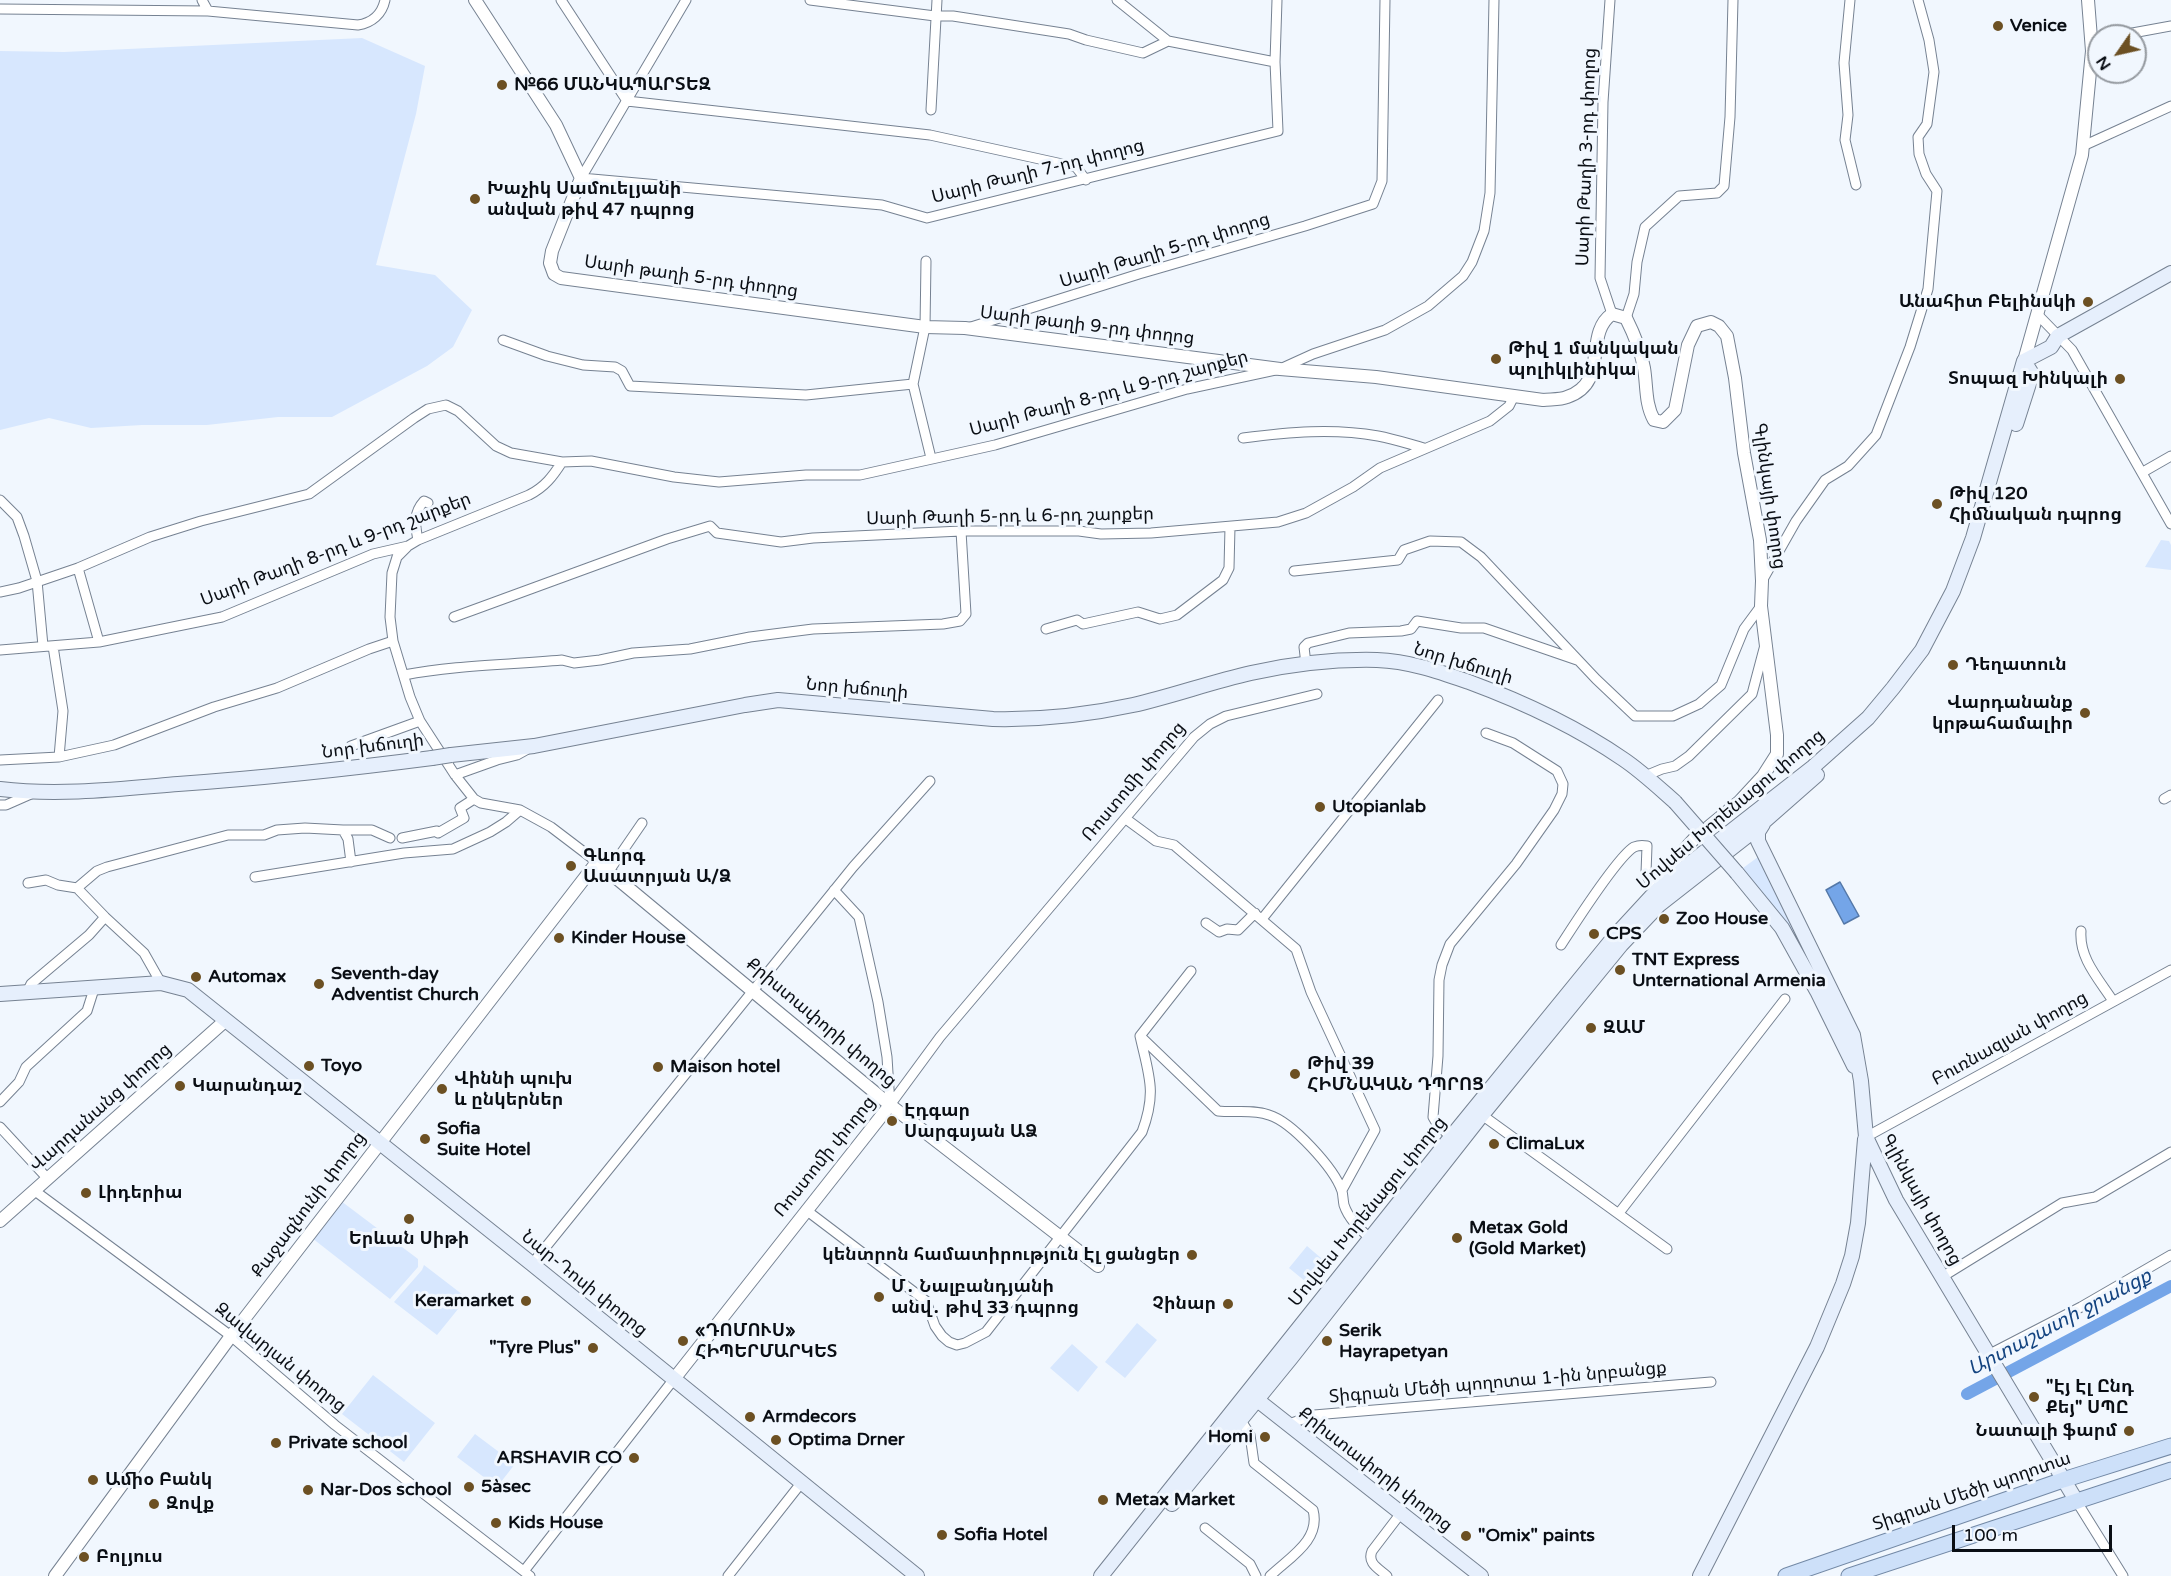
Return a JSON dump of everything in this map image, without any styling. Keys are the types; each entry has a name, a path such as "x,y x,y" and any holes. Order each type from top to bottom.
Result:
{"main road":[{"path":"2024,361 2051,347 2058,336 2171,273"},
{"name":"Մովսես Խորենացու փողոց","path":"1104,1575 1375,1242 1614,937 1661,886 1748,827 1768,819 1865,733 1895,700 1926,658 1959,595 2032,374 2024,361"},
{"name":"Մովսես Խորենացու փողոց","path":"1455,1141 1482,1115 1620,945 1659,905 1868,718 1922,650 1953,591 1973,538 2024,361"},
{"name":"Նոր խճուղի","path":"0,789 34,793 122,789 327,772 534,746 777,700 1021,720 1080,714 1134,705 1253,673 1306,664 1378,660 1418,666 1524,703 1583,734 1624,759 1675,802 1782,928 1817,991 1862,1081"},
{"name":"Գլինկայի փողոց","path":"1768,819 1758,832 1758,841 1853,1035 1862,1081 1866,1137 1896,1200 2076,1502"},
{"path":"0,994 161,983"},
{"name":"Նար-Դոսի փողոց","path":"161,983 188,990 917,1576"},
{"path":"1700,1576 1816,1347 1843,1284 1852,1256 1858,1223 1866,1137"},
{"name":"Մովսես Խորենացու փողոց","path":"1104,1575 1240,1419 1251,1396"},
{"name":"Քրիստափորի փողոց","path":"1251,1396 1481,1576"},
{"name":"Տիգրան Մեծի պողոտա","path":"1786,1576 2063,1480 2171,1446"},
{"path":"1849,1576 2171,1470"}],"street":[{"path":"202,0 208,11"},
{"path":"0,9 208,11 358,25 369,22 376,16 385,0"},
{"path":"475,0 556,125 581,178"},
{"path":"561,0 627,101"},
{"path":"581,178 686,0"},
{"path":"810,0 935,16 953,16 1069,34 1143,53 1168,41"},
{"path":"931,110 937,0"},
{"path":"1117,0 1168,41 1275,62 1277,0"},
{"name":"Սարի Թաղի 5-րդ փողոց","path":"965,328 1373,204 1382,181 1385,0"},
{"path":"1280,369 1313,354 1385,330 1416,314 1463,276 1472,262 1484,231 1490,193 1494,0"},
{"name":"Սարի Թաղի 3-րդ փողոց","path":"1610,0 1604,102 1600,278 1612,314"},
{"path":"1612,314 1626,318 1634,294 1636,262 1645,227 1679,196 1718,193 1724,186 1730,117 1733,0"},
{"path":"1850,0 1844,63 1848,115 1845,140 1856,185"},
{"path":"1762,581 1796,521 1825,480 1848,466 1876,435 1910,347 1928,288 1937,191 1926,174 1919,154 1918,137 1927,124 1934,72 1929,40 1918,0"},
{"name":"Մովսես Խորենացու փողոց","path":"2088,0 2093,24"},
{"path":"2147,30 2171,26"},
{"name":"Սարի Թաղի 7-րդ փողոց","path":"581,178 882,205 927,218 1278,131 1275,62"},
{"name":"Մովսես Խորենացու փողոց","path":"2024,361 2083,146 2091,84"},
{"path":"627,101 930,135 1076,167 1086,180"},
{"path":"2083,146 2171,106"},
{"name":"Սարի թաղի 5-րդ փողոց","path":"581,178 552,251 550,263 554,274 561,278 926,327"},
{"path":"926,261 926,327 912,384 931,458"},
{"name":"Սարի Թաղի 8-րդ և 9-րդ շարքեր","path":"0,592 78,568 150,537 201,521 309,494 414,418 428,409 443,405 458,411 503,450 562,462 591,461 674,477 719,482 806,475 860,475 995,445 1187,389 1280,369 1376,377 1543,400 1567,397 1583,388 1592,375 1601,327 1605,319 1612,314"},
{"path":"2037,314 2072,350 2171,524"},
{"name":"Գլինկայի փողոց","path":"1626,318 1635,335 1644,366 1648,410 1654,420 1663,422 1675,410 1688,345 1697,326 1711,322 1719,326 1727,336 1735,378 1744,453 1760,540 1761,606 1777,735 1778,754 1763,776 1739,802 1694,839 1672,863 1661,886"},
{"name":"Սարի թաղի 9-րդ փողոց","path":"926,327 965,328 1280,369"},
{"path":"503,340 574,363 615,367 622,371 630,386 806,395 912,384"},
{"name":"Սարի Թաղի 5-րդ և 6-րդ շարքեր","path":"454,617 667,539 710,526 717,533 781,542 824,537 961,531 1150,533 1278,522 1306,513 1353,487 1380,468 1490,421 1509,406 1514,396"},
{"path":"1243,438 1289,432 1321,431 1379,436 1424,448"},
{"path":"2143,472 2171,456"},
{"name":"Սարի Թաղի 8-րդ և 9-րդ շարքեր","path":"0,650 99,642 222,617 373,554 408,546 539,490 549,482 562,462"},
{"path":"0,500 17,517 37,581 43,646"},
{"path":"418,540 415,520 417,509 424,501 428,503"},
{"path":"1046,629 1077,620 1083,624 1138,612 1160,619 1177,615 1223,580 1229,568 1230,527"},
{"path":"404,675 463,666 488,667 562,660 574,663 813,629 943,624 960,621 966,614 961,531"},
{"path":"1294,571 1398,560 1404,550 1430,542 1461,542 1480,557 1635,716 1673,716 1699,704 1721,685 1744,629 1761,606"},
{"path":"402,838 437,831 438,833 464,818 460,808 474,799 455,775 420,721 410,697 393,641 390,599 392,573 397,556 408,546"},
{"path":"78,568 99,642"},
{"path":"1306,664 1304,647 1308,643 1349,633 1401,631 1411,628 1417,621 1461,628 1484,628 1579,661"},
{"path":"0,760 59,757 114,745 214,707 277,688 393,641"},
{"path":"1645,776 1675,766 1689,756 1752,694 1765,643"},
{"path":"53,646 63,711 59,757"},
{"name":"Ռոստոմի փողոց","path":"527,1574 674,1379 890,1105 940,1037 1194,737 1210,723 1226,716 1317,694"},
{"path":"1206,923 1219,932 1227,929 1238,930 1258,916 1438,700"},
{"path":"351,746 420,721"},
{"path":"1455,1141 1433,1117 1438,1056 1439,980 1442,965 1450,944 1516,864 1554,810 1562,794 1563,784 1557,771 1513,743 1486,733"},
{"path":"455,775 517,755 534,746"},
{"path":"531,1264 874,841 930,782"},
{"path":"0,805 6,805 34,793"},
{"name":"Քրիստափորի փողոց","path":"474,799 481,803 520,810 551,827 609,871 890,1105 1098,1266"},
{"path":"1739,802 1748,827"},
{"path":"255,877 404,853 453,849 474,842 506,822 520,810"},
{"path":"1126,819 1156,841 1174,845 1296,949 1311,992 1374,1124 1373,1136 1342,1190"},
{"path":"609,871 642,823"},
{"path":"77,888 97,871 107,867 228,835 264,835 276,830 305,828 372,830 390,838"},
{"path":"343,830 348,838 351,862"},
{"path":"1561,945 1610,875 1628,852 1635,847 1641,844 1647,846 1646,873 1649,880 1661,886"},
{"name":"Քաջազնունի փողոց","path":"55,1576 231,1336 597,862"},
{"path":"28,883 46,880 58,885 77,888 144,953 161,983"},
{"path":"834,890 859,917 878,1002 887,1058 890,1105"},
{"path":"27,992 31,984 89,935 105,917"},
{"path":"2081,931 2080,944 2085,959 2113,1000"},
{"name":"Բուռնազյան փողոց","path":"1866,1137 2171,970"},
{"path":"1140,1036 1191,971"},
{"path":"0,1102 19,1082 26,1067 87,1011 94,989"},
{"path":"1619,1213 1785,999"},
{"name":"Վարդանանց փողոց","path":"0,1221 226,1020"},
{"path":"1140,1036 1218,1111 1244,1110 1271,1115 1317,1151 1342,1190 1348,1214 1375,1242"},
{"path":"806,1210 926,1301 935,1326 949,1342 957,1345 966,1343 986,1332 1062,1238 1142,1132 1150,1110 1151,1088 1140,1036"},
{"path":"1482,1115 1667,1249"},
{"path":"0,1127 48,1179"},
{"path":"1942,1276 2062,1203 2095,1197 2171,1152"},
{"name":"Զավարյան փողոց","path":"35,1191 231,1336 335,1425 527,1574"},
{"path":"1990,1358 2171,1255"},
{"name":"Տիգրան Մեծի պողոտա 1-ին նրբանցք","path":"1289,1424 1314,1414 1711,1382"},
{"path":"1240,1419 1250,1435 1254,1463 1312,1510 1316,1522 1309,1540 1270,1576"},
{"path":"728,1576 802,1482"},
{"name":"Գլինկայի փողոց","path":"2076,1502 2123,1576"},
{"path":"1387,1576 1371,1563 1370,1557 1372,1551 1401,1513"},
{"path":"1205,1528 1250,1564 1256,1576"}],"shaded area":[{"path":"362,38 425,66 416,114 376,265 435,275 472,310 453,347 427,366 332,417 278,417 207,425 91,428 49,418 0,430 0,51 64,52"},
{"path":"2161,540 2169,541 2171,545 2171,570 2145,567"},
{"path":"1758,857 1794,926 1834,1012 1743,868"},
{"path":"341,1201 418,1259 418,1267 390,1299 312,1238"},
{"path":"1307,1246 1328,1264 1311,1286 1289,1268"},
{"path":"424,1265 467,1298 437,1335 394,1302"},
{"path":"1137,1323 1157,1340 1125,1378 1105,1362"},
{"path":"1072,1344 1098,1367 1078,1392 1050,1368"},
{"path":"373,1375 435,1423 404,1462 342,1414"},
{"path":"475,1434 515,1464 497,1487 457,1457"}],"water":[{"path":"1840,882 1859,916 1844,924 1826,890"}],"waterway":[{"name":"Արտաշատի ջրանցք","path":"1967,1394 2171,1286"}],"place":[{"name":"Venice","path":"1998,26"},
{"name":"№66 ՄԱՆԿԱՊԱՐՏԵԶ","path":"502,85"},
{"name":"Խաչիկ Սամուելյանի անվան թիվ 47 դպրոց","path":"475,199"},
{"name":"Անահիտ Բելինսկի","path":"2088,302"},
{"name":"Թիվ 1 մանկական պոլիկլինիկա","path":"1496,359"},
{"name":"Տոպազ Խինկալի","path":"2120,379"},
{"name":"Թիվ 120 Հիմնական դպրոց","path":"1937,504"},
{"name":"Դեղատուն","path":"1953,665"},
{"name":"Վարդանանք կրթահամալիր","path":"2085,713"},
{"name":"Utopianlab","path":"1320,807"},
{"name":"Գևորգ Ասատրյան Ա/Ձ","path":"571,866"},
{"name":"Zoo House","path":"1664,919"},
{"name":"CPS","path":"1594,934"},
{"name":"Kinder House","path":"559,938"},
{"name":"TNT Express Unternational Armenia","path":"1620,970"},
{"name":"Automax","path":"196,977"},
{"name":"Seventh-day Adventist Church","path":"319,984"},
{"name":"ԶԱՄ","path":"1591,1028"},
{"name":"Toyo","path":"309,1066"},
{"name":"Maison hotel","path":"658,1067"},
{"name":"Թիվ 39 ՀԻՄՆԱԿԱՆ ԴՊՐՈՑ","path":"1295,1074"},
{"name":"Կարանդաշ","path":"180,1086"},
{"name":"Վիննի պուխ և ընկերներ","path":"442,1089"},
{"name":"Էդգար Սարգսյան ԱՁ","path":"892,1121"},
{"name":"Sofia Suite Hotel","path":"425,1139"},
{"name":"ClimaLux","path":"1494,1144"},
{"name":"Լիդերիա","path":"86,1193"},
{"name":"Երևան Սիթի","path":"409,1219"},
{"name":"Metax Gold (Gold Market)","path":"1457,1238"},
{"name":"կենտրոն համատիրություն Էլ ցանցեր","path":"1192,1255"},
{"name":"Մ․ Նալբանդյանի անվ․ թիվ 33 դպրոց","path":"879,1297"},
{"name":"Keramarket","path":"526,1301"},
{"name":"Չինար","path":"1228,1304"},
{"name":"«ԴՈՄՈՒՍ» ՀԻՊԵՐՄԱՐԿԵՏ","path":"683,1341"},
{"name":"Serik Hayrapetyan","path":"1327,1341"},
{"name":"\"Tyre Plus\"","path":"593,1348"},
{"name":"\"Էյ Էլ Ընդ Քեյ\" ՍՊԸ","path":"2034,1397"},
{"name":"Armdecors","path":"750,1417"},
{"name":"Նատալի ֆարմ","path":"2129,1431"},
{"name":"Homi","path":"1265,1437"},
{"name":"Optima Drner","path":"776,1440"},
{"name":"Private school","path":"276,1443"},
{"name":"ARSHAVIR CO","path":"634,1458"},
{"name":"Ամիօ Բանկ","path":"93,1480"},
{"name":"5àsec","path":"469,1487"},
{"name":"Nar-Dos school","path":"308,1490"},
{"name":"Metax Market","path":"1103,1500"},
{"name":"Զովք","path":"154,1504"},
{"name":"Kids House","path":"496,1523"},
{"name":"Sofia Hotel","path":"942,1535"},
{"name":"\"Omix\" paints","path":"1466,1536"},
{"name":"Բոլյուս","path":"84,1557"}]}
